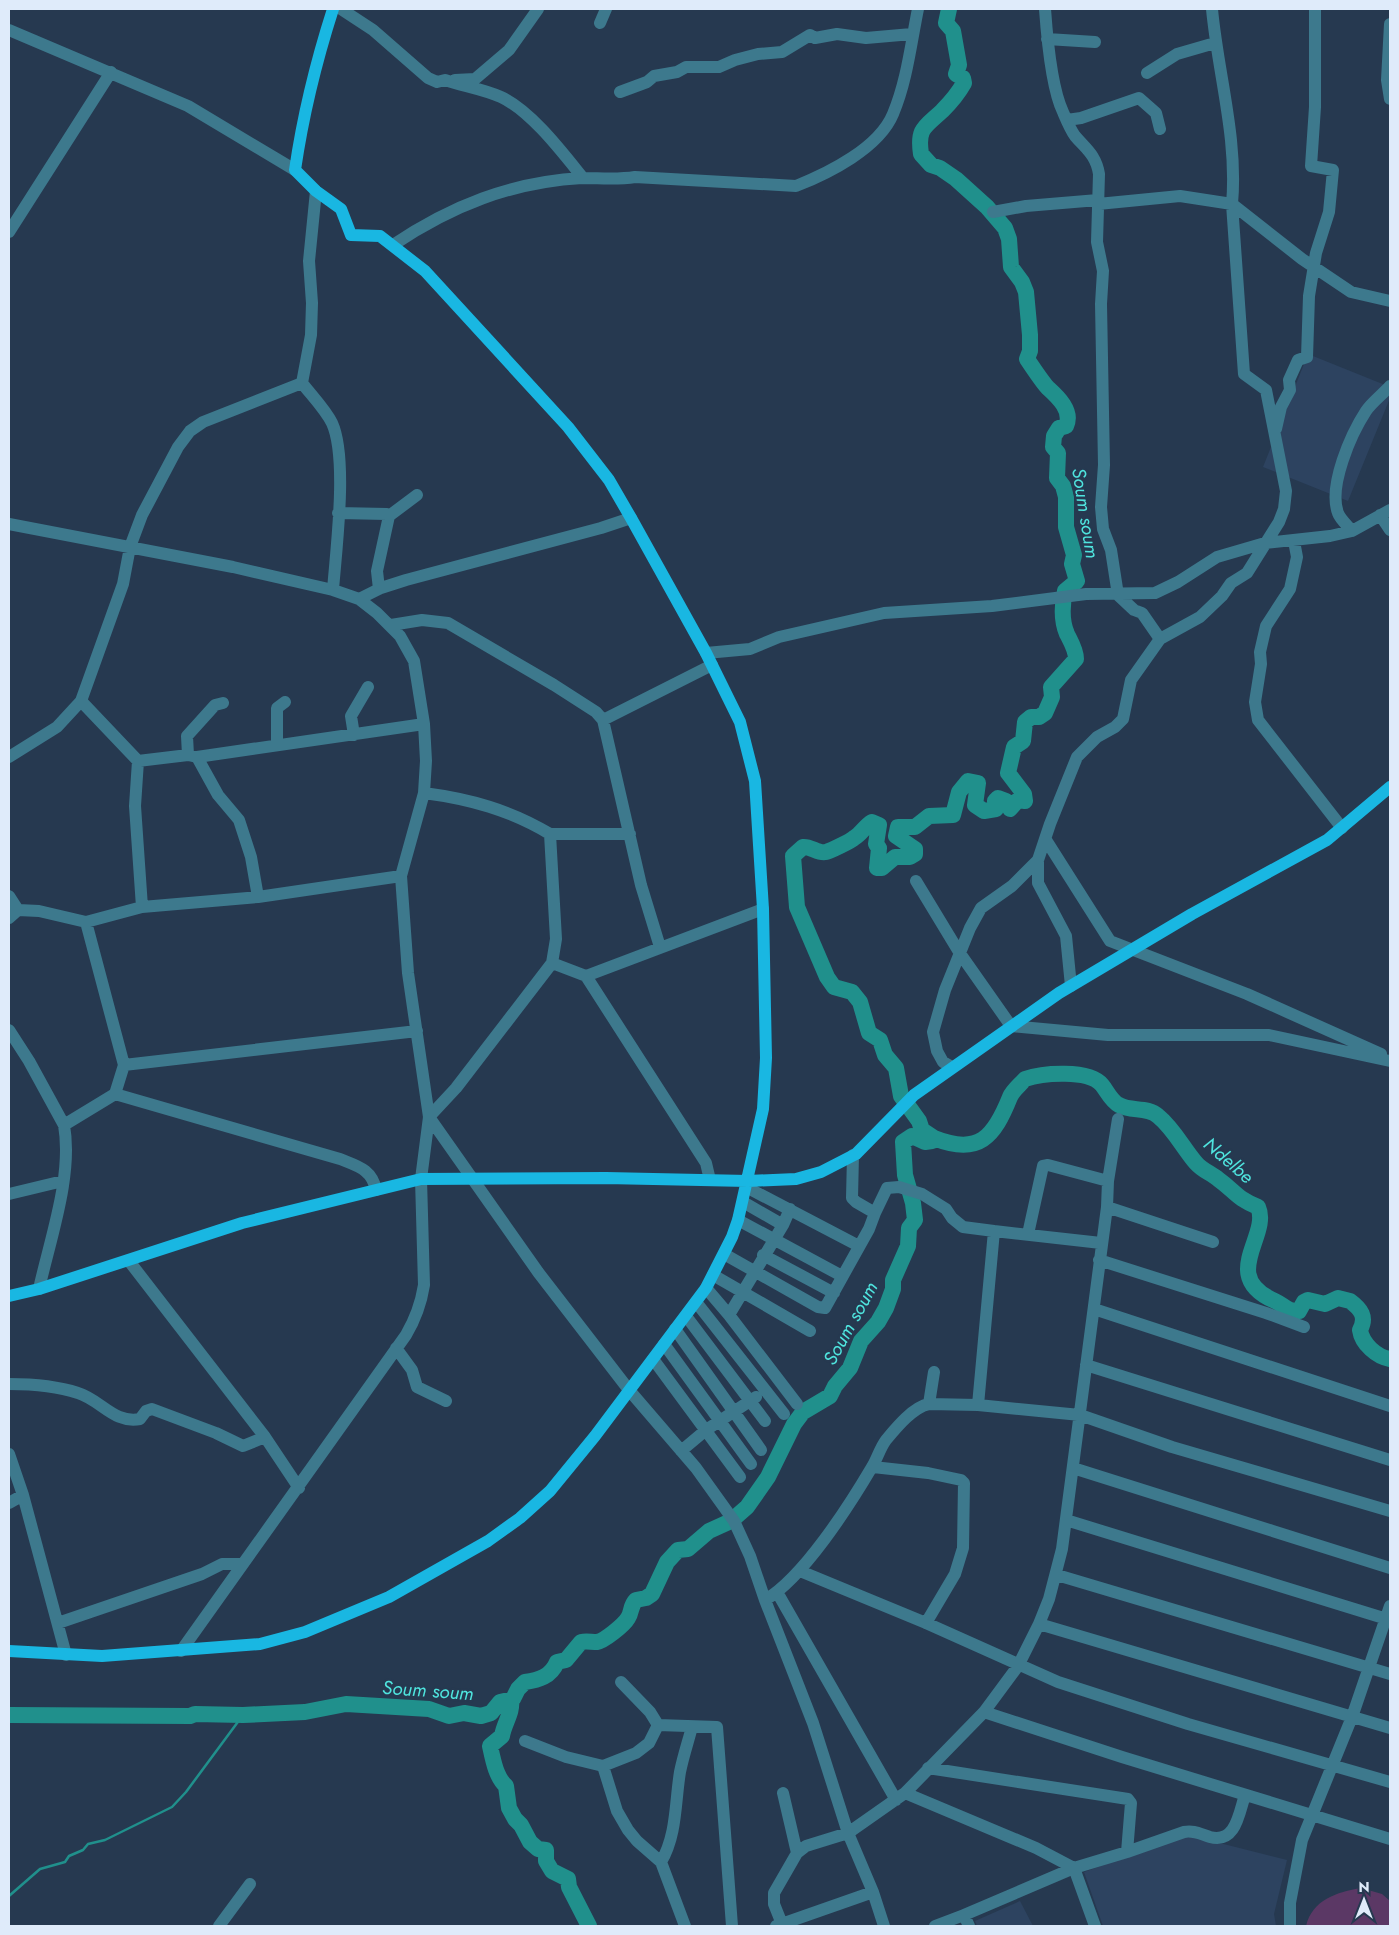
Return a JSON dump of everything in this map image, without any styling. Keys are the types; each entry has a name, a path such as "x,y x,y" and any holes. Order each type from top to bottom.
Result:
{"main road":[{"path":"9,1651 102,1656 260,1644 305,1632 389,1597 488,1541 520,1518 550,1491 706,1288 724,1254 738,1220 763,1109 766,1058 763,909 755,781 740,722 706,653 609,480 568,427 508,359 425,271 380,236 351,235 341,209 316,191 295,170 301,131 318,56 333,9"},
{"path":"9,1296 39,1289 129,1261 242,1223 421,1179 710,1180 747,1184 796,1179 821,1172 853,1155 914,1095 1011,1026 1130,950 1327,840 1390,786"}],"street":[{"path":"341,9 373,30 428,78 437,82 475,79 509,50 538,9"},
{"path":"600,23 606,9"},
{"path":"393,245 420,226 469,202 528,184 583,178 614,180 635,177 796,186 808,181 857,154 877,138 893,115 905,75 918,9"},
{"path":"1045,9 1047,39 1061,109 1075,135 1091,150 1097,164 1097,242 1103,271 1101,304 1104,465 1101,507 1103,528 1111,550 1118,595 1134,610 1142,613 1160,639"},
{"path":"1071,986 1066,936 1038,883 1038,860 1050,824 1077,757 1097,737 1115,727 1123,719 1130,680 1160,639 1179,630 1214,605 1231,583 1247,573 1284,510 1286,492 1266,390 1244,374 1232,204 1234,176 1212,9"},
{"path":"1275,436 1281,407 1290,390 1289,380 1298,360 1306,357 1309,296 1321,232 1329,212 1333,170 1311,166 1315,106 1315,9"},
{"path":"1390,24 1387,80 1390,99"},
{"path":"9,30 188,106 295,170"},
{"path":"620,92 646,82 654,76 677,72 686,67 719,67 734,60 758,54 782,52 810,35 816,38 838,34 866,38 912,34"},
{"path":"1047,39 1094,42"},
{"path":"1147,73 1177,54 1216,43"},
{"path":"9,232 111,72"},
{"path":"445,80 501,97 515,106 561,150 583,178"},
{"path":"1067,120 1081,118 1139,98 1156,113 1160,129"},
{"path":"316,191 309,261 312,302 311,335 302,384 332,423 337,440 339,466 338,513 333,590"},
{"path":"993,212 1026,206 1180,196 1232,204 1314,267 1352,292 1390,301"},
{"path":"9,757 57,727 81,701 123,584 130,547 142,514 178,447 190,431 203,422 302,384"},
{"path":"1352,531 1338,514 1335,494 1337,480 1348,449 1366,410 1390,386"},
{"path":"379,589 377,572 389,516 417,495"},
{"path":"338,513 386,514 389,516"},
{"path":"706,653 750,649 780,637 884,613 992,606 1086,594 1155,593 1178,582 1216,557 1266,543 1294,541 1352,531 1385,513 1390,530"},
{"path":"359,599 379,589 631,518"},
{"path":"9,524 130,547 333,590 359,599 391,625 400,636 414,661 424,724 426,760 424,793 401,876 408,974 418,1031 429,1117 421,1179 424,1276 422,1300 417,1316 396,1348 299,1488 242,1564 181,1651"},
{"path":"1294,541 1297,557 1290,589 1271,615 1262,640 1255,702 1258,720 1342,828"},
{"path":"391,625 422,620 448,623 554,685 596,712 603,720 641,885 660,947"},
{"path":"603,720 712,665"},
{"path":"354,735 351,716 368,687"},
{"path":"81,701 138,761 135,806 142,907"},
{"path":"277,744 278,708 285,702"},
{"path":"223,703 215,705 187,736 193,756 218,795 239,820 251,857 258,897"},
{"path":"138,761 193,756 424,724"},
{"path":"424,793 481,803 503,810 550,834 630,834"},
{"path":"429,1117 456,1088 552,963 556,939 550,834"},
{"path":"1046,840 1110,941 1248,994 1390,1060"},
{"path":"952,1067 942,1062 937,1051 933,1032 959,952 981,908 1012,886 1038,860"},
{"path":"9,896 13,914 40,911 86,922 142,907 258,897 401,876"},
{"path":"916,881 959,952 1011,1026 1108,1035 1269,1035 1390,1060"},
{"path":"586,976 763,909"},
{"path":"64,1125 115,1094 124,1065 86,922"},
{"path":"552,963 586,976 706,1162 710,1180"},
{"path":"9,1030 29,1060 64,1125 68,1144 63,1181 39,1289"},
{"path":"124,1065 418,1031"},
{"path":"115,1094 340,1159 362,1168 370,1174 376,1190"},
{"path":"429,1117 474,1178 538,1272 628,1390 682,1451 734,1521 750,1556 764,1600 813,1723 848,1833 873,1892 884,1926"},
{"path":"873,1892 779,1925 774,1904 774,1893 797,1853 806,1846 848,1833 901,1797 984,1712 1018,1666 1039,1624 1057,1575 1066,1520 1107,1207 1108,1181 1118,1118"},
{"path":"853,1155 852,1198 875,1213"},
{"path":"1028,1234 1043,1166 1048,1165 1108,1181"},
{"path":"9,1194 63,1181"},
{"path":"747,1184 859,1246"},
{"path":"724,1254 821,1309 825,1308 859,1246 887,1188 903,1188 937,1202 963,1227 1101,1244"},
{"path":"743,1202 783,1225"},
{"path":"1107,1207 1213,1242"},
{"path":"729,1315 763,1255 783,1225 790,1209"},
{"path":"738,1220 842,1276"},
{"path":"978,1405 994,1231"},
{"path":"763,1255 834,1293"},
{"path":"1099,1260 1266,1313 1304,1327"},
{"path":"129,1261 265,1437 299,1488"},
{"path":"713,1275 810,1330"},
{"path":"706,1288 797,1404"},
{"path":"696,1302 784,1414"},
{"path":"1094,1309 1390,1406"},
{"path":"686,1316 765,1420"},
{"path":"675,1329 761,1450"},
{"path":"664,1344 751,1464"},
{"path":"396,1348 412,1370 417,1387 446,1401"},
{"path":"653,1359 740,1477"},
{"path":"1086,1365 1390,1460"},
{"path":"929,1404 934,1372"},
{"path":"682,1451 706,1430 752,1402 777,1378"},
{"path":"9,1384 80,1393 118,1418 130,1421 140,1419 146,1411 152,1409 216,1433 243,1446 265,1437"},
{"path":"764,1600 777,1592 800,1571 873,1467 886,1441 917,1408 929,1404 978,1405 1080,1415 1172,1447 1390,1511"},
{"path":"9,1454 66,1655"},
{"path":"873,1467 928,1473 961,1480 964,1483 963,1548 954,1574 926,1623"},
{"path":"1073,1468 1390,1568"},
{"path":"9,1503 22,1495"},
{"path":"1066,1520 1388,1619"},
{"path":"58,1623 202,1574 222,1564 242,1564"},
{"path":"800,1571 926,1623 1018,1666 1058,1682 1188,1724 1390,1782"},
{"path":"1057,1575 1390,1674"},
{"path":"777,1592 901,1797 1036,1848 1074,1868 1095,1926"},
{"path":"1290,1926 1290,1902 1297,1863 1310,1815 1352,1717 1368,1668 1388,1619 1390,1606"},
{"path":"1039,1624 1390,1728"},
{"path":"621,1682 650,1712 658,1725"},
{"path":"984,1712 1390,1839"},
{"path":"658,1725 717,1727 732,1926"},
{"path":"525,1741 603,1766 636,1753 649,1743 658,1725"},
{"path":"661,1862 668,1852 675,1820 680,1771 692,1727"},
{"path":"603,1766 617,1811 637,1841 661,1862 685,1926"},
{"path":"928,1768 1130,1800 1127,1852"},
{"path":"782,1794 797,1853"},
{"path":"935,1926 966,1920 1074,1868 1192,1831 1213,1838 1226,1836 1232,1832 1245,1795"},
{"path":"219,1926 250,1884"}],"shaded area":[{"path":"1308,354 1390,387 1390,398 1348,501 1263,467"},
{"path":"1188,1835 1287,1860 1274,1914 1276,1926 1103,1926 1084,1872"},
{"path":"1361,1888 1382,1894 1390,1901 1390,1926 1306,1926 1314,1910 1327,1899 1343,1892"},
{"path":"1020,1901 1033,1926 977,1926 975,1921"}],"waterway":[{"name":"Soum soum","path":"9,1715 243,1715 305,1712 346,1704 429,1709 449,1716 464,1713 481,1716 491,1713 500,1702 513,1699 518,1689 525,1682 544,1677 557,1662 566,1660 581,1642 597,1642 614,1632 628,1618 636,1600 646,1598 652,1594 667,1562 678,1550 688,1549 709,1531 731,1521 747,1507 768,1477 794,1424 803,1412 830,1396 835,1386 850,1368 861,1341 878,1322 886,1308 893,1289 893,1280 908,1246 909,1228 915,1220 913,1203 905,1175 903,1142 912,1136 925,1142 932,1141 934,1138 922,1130 919,1121 901,1096 896,1068 885,1055 880,1040 869,1033 860,1002 852,992 834,987 827,977 797,907 793,856 803,847 823,852 832,850 852,839 872,822 879,825 876,844 879,848 877,868 882,868 895,857 910,857 915,854 915,849 896,836 898,827 915,827 929,816 953,815 959,792 968,781 978,783 975,805 984,811 996,809 995,801 998,798 1006,801 1010,809 1018,800 1025,801 1024,794 1008,773 1014,747 1023,741 1025,722 1031,717 1039,717 1045,713 1052,697 1051,687 1076,659 1074,649 1065,629 1063,602 1065,591 1077,581 1072,564 1074,555 1066,527 1066,497 1063,486 1057,478 1058,453 1053,447 1054,436 1059,428 1066,426 1068,415 1060,400 1048,388 1027,359 1030,351 1030,335 1026,292 1022,282 1011,267 1009,239 1005,228 987,207 956,179 940,168 931,165 921,154 921,133 948,105 964,83 963,78 956,74 959,65 953,31 946,23 949,9"},
{"name":"Ndelbe","path":"934,1138 963,1145 983,1139 998,1123 1011,1094 1025,1079 1042,1075 1076,1074 1096,1080 1119,1105 1149,1111 1158,1116 1169,1127 1199,1166 1240,1198 1258,1207 1260,1218 1248,1268 1250,1280 1258,1291 1295,1311 1299,1311 1304,1302 1308,1300 1325,1304 1338,1298 1350,1301 1362,1314 1363,1321 1360,1330 1367,1345 1375,1353 1390,1359"},
{"path":"511,1700 511,1709 502,1736 490,1746 497,1773 506,1786 509,1808 530,1842 538,1849 546,1850 546,1861 552,1871 568,1879 569,1887 589,1926"},
{"path":"9,1896 40,1869 65,1862 69,1856 83,1850 88,1844 105,1840 172,1807 186,1792 243,1715"}]}
